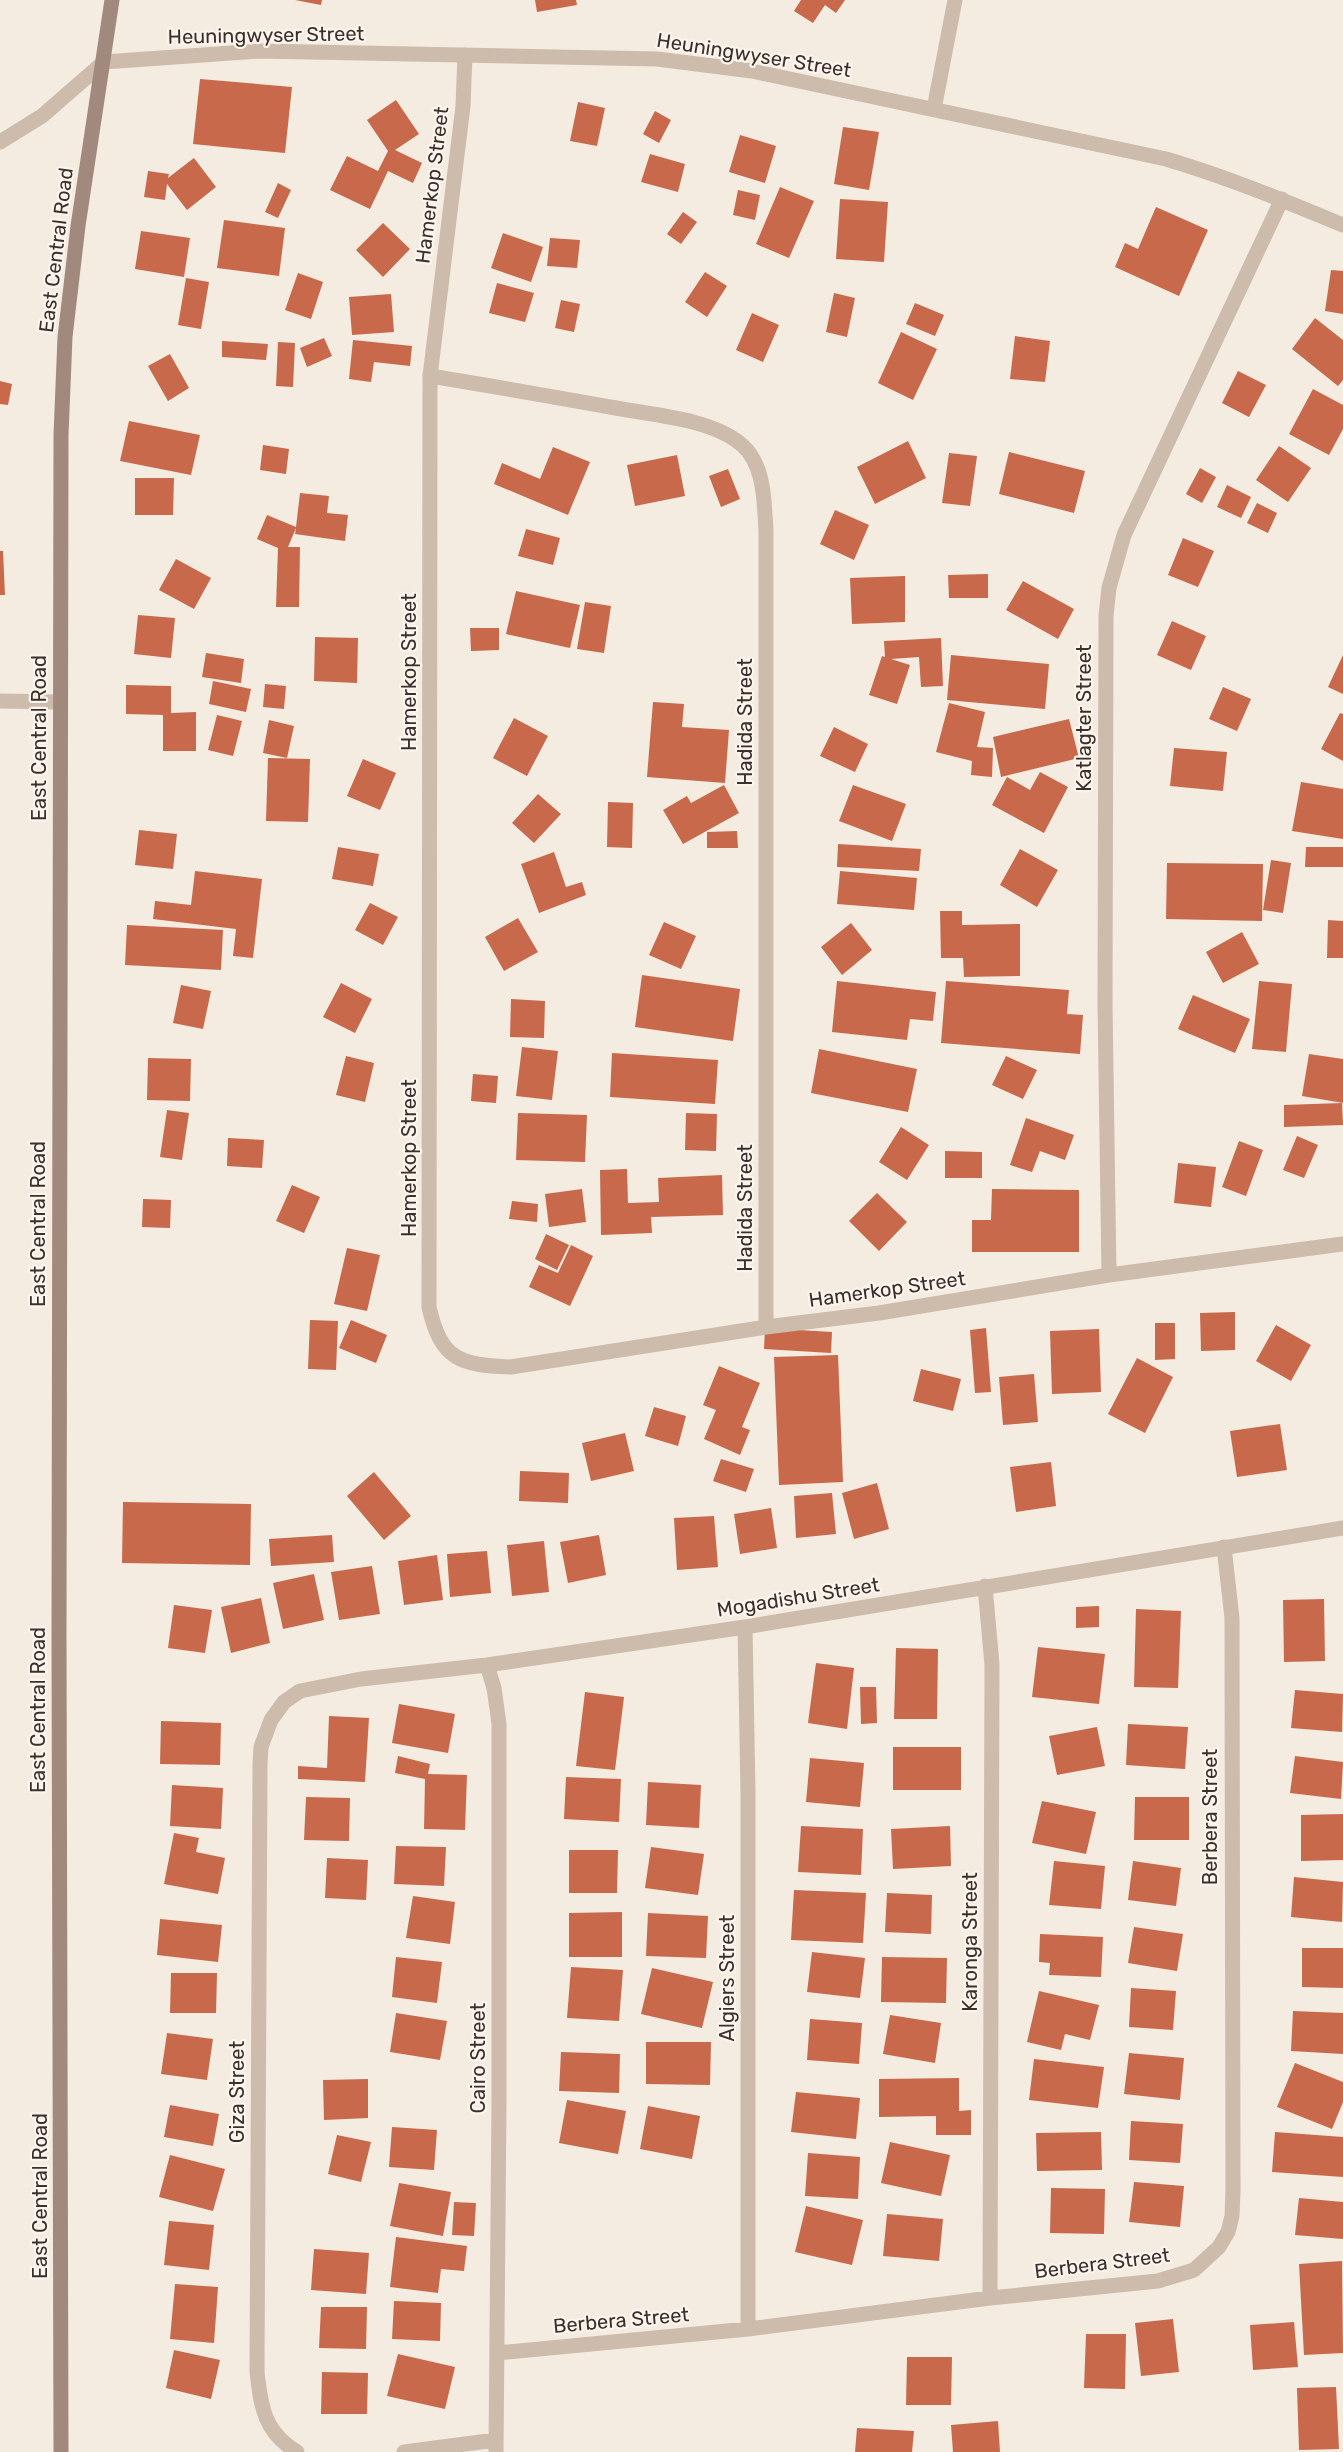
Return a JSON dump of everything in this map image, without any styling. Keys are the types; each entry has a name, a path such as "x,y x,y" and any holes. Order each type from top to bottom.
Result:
{"street":[{"name":"East Central Road","path":"61,2452 59,1637 61,435 65,337 78,226 112,0"},
{"path":"934,109 955,0"},
{"name":"Heuningwyser Street","path":"104,62 260,51 657,59 752,71 1167,159 1203,170 1343,225"},
{"name":"Hamerkop Street","path":"465,55 461,118 430,376 429,1307 434,1328 450,1354 477,1366 510,1367 766,1327 879,1313 1108,1275 1343,1244"},
{"path":"0,142 42,116 104,62"},
{"name":"Katlagter Street","path":"1108,1275 1104,795 1108,588 1124,535 1282,200"},
{"name":"Hadida Street","path":"430,376 540,394 711,428 743,446 759,473 764,498 766,531 766,1327"},
{"path":"0,701 60,702"},
{"name":"Mogadishu Street","path":"272,1720 284,1702 300,1691 361,1679 488,1665 745,1628 985,1586 1343,1528"},
{"name":"Berbera Street","path":"497,2353 748,2330 990,2298 1158,2281 1194,2270 1210,2258 1228,2232 1232,2216 1233,2191 1232,1618 1224,1547"},
{"name":"Karonga Street","path":"985,1586 992,1665 990,2298"},
{"name":"Algiers Street","path":"745,1628 748,1792 748,2330"},
{"name":"Cairo Street","path":"488,1665 499,1724 496,2446"},
{"name":"Giza Street","path":"272,1720 261,1747 260,1764 257,2372 263,2412 277,2436 297,2452"},
{"path":"404,2452 496,2446"}],"building":[{"path":"295,0 322,0 321,5"},
{"path":"535,0 576,0 577,5 537,12"},
{"path":"801,0 845,0 836,13 825,5 813,23 794,11"},
{"path":"200,79 292,87 285,153 193,144"},
{"path":"396,100 419,134 395,150 422,163 413,183 388,171 370,209 330,190 347,156 378,171 388,151 367,120"},
{"path":"578,102 605,108 597,146 570,141"},
{"path":"655,111 671,120 659,143 643,134"},
{"path":"843,127 879,132 869,190 834,184"},
{"path":"740,135 776,146 765,183 729,172"},
{"path":"650,154 685,164 678,192 641,182"},
{"path":"194,158 216,187 187,210 167,184 165,200 144,197 148,171 169,174 168,178"},
{"path":"278,183 291,190 278,218 265,212"},
{"path":"780,187 814,201 789,258 756,244"},
{"path":"738,190 760,195 755,220 733,215"},
{"path":"840,199 888,202 884,262 836,259"},
{"path":"1156,207 1208,230 1179,296 1115,267 1125,243 1138,249"},
{"path":"683,212 697,222 681,244 667,234"},
{"path":"224,220 285,228 279,276 217,268"},
{"path":"383,223 410,249 383,277 356,250"},
{"path":"141,231 190,238 184,277 135,269"},
{"path":"503,233 543,247 531,282 491,268"},
{"path":"550,238 580,240 577,268 547,266"},
{"path":"1331,270 1343,271 1343,314 1325,311"},
{"path":"705,272 727,286 707,317 685,302"},
{"path":"298,273 323,282 311,319 285,310"},
{"path":"186,278 209,282 201,329 178,325"},
{"path":"497,283 534,293 525,322 489,313"},
{"path":"834,293 855,298 847,337 826,332"},
{"path":"391,294 394,332 352,335 349,297"},
{"path":"561,300 580,304 574,332 555,328"},
{"path":"915,303 944,315 935,336 906,324"},
{"path":"752,313 779,325 763,362 736,350"},
{"path":"1315,318 1343,340 1343,380 1338,386 1292,349"},
{"path":"901,332 937,349 913,400 878,383"},
{"path":"1015,336 1050,341 1045,382 1010,379"},
{"path":"324,338 332,356 307,367 300,348"},
{"path":"353,340 412,346 410,366 374,362 371,382 349,379"},
{"path":"222,341 268,344 266,360 222,357"},
{"path":"278,342 295,343 293,387 276,386"},
{"path":"170,354 189,388 168,401 148,366"},
{"path":"1238,371 1266,385 1249,417 1222,403"},
{"path":"0,381 12,384 8,405 0,404"},
{"path":"1313,389 1343,405 1343,429 1329,455 1289,434"},
{"path":"129,421 200,435 191,475 120,461"},
{"path":"908,441 926,478 875,504 857,467"},
{"path":"263,445 289,449 286,474 260,470"},
{"path":"1279,446 1311,468 1288,502 1256,480"},
{"path":"553,447 590,462 568,515 494,484 502,463 540,479"},
{"path":"1009,452 1085,471 1074,513 999,494"},
{"path":"949,453 977,456 970,506 942,503"},
{"path":"677,455 685,496 635,506 627,465"},
{"path":"1200,468 1216,477 1202,503 1186,494"},
{"path":"728,469 740,499 721,507 709,476"},
{"path":"135,478 174,478 173,515 135,515"},
{"path":"1227,485 1251,497 1241,518 1217,507"},
{"path":"300,493 329,496 327,513 348,515 345,541 295,534 296,528 288,547 300,547 299,607 276,607 278,548 257,539 267,515 296,527"},
{"path":"1257,503 1277,513 1268,533 1247,523"},
{"path":"835,510 869,525 854,560 820,544"},
{"path":"526,529 560,538 553,565 518,556"},
{"path":"1183,538 1214,551 1198,587 1168,575"},
{"path":"0,551 3,551 5,595 0,595"},
{"path":"176,559 211,578 194,609 159,590"},
{"path":"988,574 988,598 949,598 948,575"},
{"path":"905,576 905,622 852,624 850,578"},
{"path":"1023,581 1074,609 1058,639 1006,610"},
{"path":"516,591 580,605 570,648 506,634"},
{"path":"585,602 611,606 604,653 577,649"},
{"path":"138,615 175,618 171,658 134,654"},
{"path":"1172,621 1206,636 1191,670 1157,655"},
{"path":"470,628 499,628 499,650 471,651"},
{"path":"315,637 358,638 357,683 314,681"},
{"path":"941,638 943,686 921,687 919,657 891,659 910,665 897,704 869,695 882,656 885,657 884,641"},
{"path":"206,653 244,659 241,683 202,677"},
{"path":"951,655 1049,664 1045,709 947,700"},
{"path":"1343,655 1343,694 1328,687"},
{"path":"213,681 251,689 246,712 209,704"},
{"path":"265,684 286,686 284,709 263,707"},
{"path":"126,685 171,686 171,713 196,712 196,751 163,751 163,715 126,714"},
{"path":"1223,687 1251,699 1237,731 1209,719"},
{"path":"653,702 684,704 682,727 729,730 725,783 647,777"},
{"path":"949,703 985,712 977,747 993,748 992,777 971,775 972,761 936,752"},
{"path":"1340,713 1343,714 1343,761 1321,749"},
{"path":"217,715 242,721 233,756 208,750"},
{"path":"514,718 548,736 527,776 493,758"},
{"path":"1069,719 1079,758 1001,777 993,737"},
{"path":"269,720 294,726 287,758 263,753"},
{"path":"834,727 868,744 855,772 820,756"},
{"path":"1174,748 1227,752 1223,791 1170,786"},
{"path":"268,758 310,759 308,822 266,821"},
{"path":"363,759 396,773 380,810 347,796"},
{"path":"1040,772 1068,787 1044,833 992,805 1007,777 1030,790"},
{"path":"1301,782 1343,789 1343,839 1292,831"},
{"path":"724,785 739,813 683,844 663,810 687,796 691,803"},
{"path":"853,785 906,804 892,841 839,821"},
{"path":"538,794 561,814 534,843 512,823"},
{"path":"608,802 633,803 632,848 607,847"},
{"path":"139,830 177,834 173,869 135,865"},
{"path":"737,831 738,848 707,848 707,832"},
{"path":"838,844 921,849 919,871 837,867"},
{"path":"338,847 379,854 373,886 332,879"},
{"path":"1306,847 1343,847 1343,867 1305,867"},
{"path":"1020,849 1058,870 1037,907 1000,885"},
{"path":"554,852 566,887 582,882 586,895 539,913 521,864"},
{"path":"1271,860 1291,863 1283,913 1263,910"},
{"path":"1167,863 1263,864 1262,921 1166,919"},
{"path":"195,871 262,879 253,958 233,956 236,929 153,919 155,901 191,905"},
{"path":"840,871 917,878 914,910 837,904"},
{"path":"370,903 398,917 383,945 355,930"},
{"path":"940,911 962,911 962,925 1020,924 1020,976 964,977 963,958 941,958"},
{"path":"518,918 538,952 504,971 485,937"},
{"path":"1328,920 1343,921 1343,958 1327,958"},
{"path":"664,922 696,936 681,969 649,955"},
{"path":"851,923 872,950 842,975 821,947"},
{"path":"127,925 223,930 221,970 125,965"},
{"path":"1242,932 1259,964 1223,983 1206,952"},
{"path":"642,975 740,989 733,1041 635,1027"},
{"path":"837,981 936,992 933,1021 910,1019 907,1040 832,1032"},
{"path":"946,981 1069,990 1067,1014 1083,1015 1080,1054 941,1043"},
{"path":"1259,981 1292,984 1286,1052 1252,1049"},
{"path":"341,983 372,999 355,1033 323,1017"},
{"path":"181,985 211,991 203,1029 173,1023"},
{"path":"1193,995 1250,1019 1235,1053 1178,1029"},
{"path":"511,999 545,1001 544,1038 510,1037"},
{"path":"522,1047 558,1051 552,1100 516,1096"},
{"path":"819,1049 917,1069 908,1112 811,1093"},
{"path":"612,1053 718,1060 715,1104 610,1097"},
{"path":"1309,1054 1343,1059 1343,1103 1302,1096"},
{"path":"346,1056 374,1063 365,1102 336,1095"},
{"path":"1006,1056 1037,1070 1023,1099 992,1085"},
{"path":"148,1058 191,1059 190,1101 147,1100"},
{"path":"473,1074 498,1076 496,1103 471,1101"},
{"path":"1342,1103 1343,1125 1284,1127 1284,1105"},
{"path":"167,1110 189,1113 182,1160 160,1157"},
{"path":"518,1113 587,1115 585,1162 516,1160"},
{"path":"686,1113 717,1114 716,1151 685,1150"},
{"path":"1026,1118 1074,1135 1065,1160 1040,1151 1032,1172 1010,1165"},
{"path":"901,1127 929,1145 907,1180 879,1162"},
{"path":"1297,1136 1318,1145 1304,1178 1283,1170"},
{"path":"228,1138 264,1140 262,1168 227,1166"},
{"path":"1239,1141 1263,1150 1246,1196 1222,1187"},
{"path":"945,1151 982,1152 982,1178 945,1178"},
{"path":"1178,1163 1216,1167 1211,1207 1174,1203"},
{"path":"627,1169 628,1203 659,1202 658,1178 722,1175 723,1215 651,1217 652,1233 601,1235 600,1170"},
{"path":"292,1185 320,1197 304,1233 276,1221"},
{"path":"582,1189 586,1222 549,1227 545,1194"},
{"path":"992,1189 1079,1190 1079,1252 972,1252 972,1220 991,1220"},
{"path":"877,1193 907,1222 879,1251 849,1221"},
{"path":"143,1199 171,1200 170,1228 142,1227"},
{"path":"512,1201 538,1204 537,1222 509,1219"},
{"path":"546,1234 569,1245 557,1270 535,1259"},
{"path":"571,1245 593,1256 570,1306 529,1287 539,1265 558,1273"},
{"path":"347,1248 380,1255 367,1311 334,1304"},
{"path":"1235,1312 1235,1350 1201,1351 1200,1313"},
{"path":"310,1320 338,1321 336,1370 308,1369"},
{"path":"351,1320 387,1335 376,1363 339,1348"},
{"path":"1155,1323 1175,1323 1175,1359 1155,1360"},
{"path":"1276,1325 1311,1345 1291,1381 1256,1361"},
{"path":"765,1328 832,1332 831,1353 764,1349"},
{"path":"986,1328 991,1392 975,1393 970,1330"},
{"path":"1099,1329 1101,1392 1052,1394 1050,1331"},
{"path":"838,1355 843,1482 779,1485 774,1357"},
{"path":"1137,1358 1173,1377 1145,1433 1108,1414"},
{"path":"719,1366 760,1383 742,1427 750,1430 740,1455 704,1439 716,1410 703,1405"},
{"path":"921,1369 961,1379 953,1411 913,1401"},
{"path":"1034,1374 1038,1422 1003,1425 999,1377"},
{"path":"654,1407 686,1416 678,1446 645,1436"},
{"path":"1280,1424 1287,1470 1237,1477 1230,1431"},
{"path":"625,1433 634,1471 591,1481 582,1443"},
{"path":"721,1459 754,1469 746,1492 713,1481"},
{"path":"1051,1462 1056,1506 1016,1512 1010,1467"},
{"path":"520,1471 569,1473 568,1503 519,1501"},
{"path":"374,1472 411,1516 384,1540 347,1496"},
{"path":"877,1483 889,1529 854,1539 842,1493"},
{"path":"832,1493 836,1534 796,1538 794,1496"},
{"path":"123,1502 251,1504 250,1565 122,1563"},
{"path":"771,1508 777,1548 740,1554 734,1514"},
{"path":"714,1516 718,1567 677,1570 674,1518"},
{"path":"332,1535 334,1562 271,1566 269,1539"},
{"path":"599,1535 606,1575 568,1583 560,1542"},
{"path":"544,1541 549,1592 512,1596 507,1545"},
{"path":"487,1551 491,1593 450,1597 447,1554"},
{"path":"437,1555 443,1600 404,1605 398,1561"},
{"path":"372,1566 380,1614 339,1620 331,1572"},
{"path":"314,1574 324,1620 283,1629 273,1583"},
{"path":"261,1598 270,1643 231,1653 221,1607"},
{"path":"1324,1599 1325,1661 1284,1662 1283,1600"},
{"path":"174,1605 212,1610 205,1653 168,1648"},
{"path":"1099,1606 1099,1627 1076,1628 1076,1607"},
{"path":"1136,1609 1181,1611 1178,1688 1134,1687"},
{"path":"1038,1647 1105,1654 1099,1704 1032,1697"},
{"path":"896,1648 938,1649 937,1719 894,1719"},
{"path":"816,1663 854,1668 847,1729 808,1723"},
{"path":"860,1687 876,1687 877,1723 861,1724"},
{"path":"1295,1690 1343,1694 1342,1732 1291,1728"},
{"path":"585,1692 624,1697 615,1770 576,1766"},
{"path":"399,1704 455,1714 448,1753 392,1743"},
{"path":"329,1716 369,1718 365,1782 298,1779 298,1766 327,1768"},
{"path":"161,1721 221,1723 220,1765 160,1764"},
{"path":"1128,1724 1188,1727 1185,1769 1126,1765"},
{"path":"1097,1727 1105,1766 1057,1775 1049,1736"},
{"path":"893,1747 961,1747 961,1790 893,1790"},
{"path":"398,1756 430,1764 428,1774 467,1775 465,1830 424,1829 425,1779 395,1773"},
{"path":"1295,1756 1343,1762 1341,1799 1290,1793"},
{"path":"810,1758 864,1763 860,1807 806,1802"},
{"path":"566,1777 621,1779 619,1822 564,1819"},
{"path":"648,1782 701,1785 699,1828 646,1825"},
{"path":"172,1785 223,1788 221,1829 170,1826"},
{"path":"306,1797 350,1798 349,1841 304,1840"},
{"path":"1135,1797 1189,1797 1189,1840 1134,1840"},
{"path":"1042,1801 1096,1812 1086,1854 1032,1843"},
{"path":"1343,1814 1343,1860 1301,1861 1301,1815"},
{"path":"801,1826 863,1829 861,1875 798,1872"},
{"path":"950,1826 951,1866 893,1869 891,1829"},
{"path":"174,1833 199,1838 196,1852 225,1858 218,1894 164,1884"},
{"path":"396,1846 446,1847 444,1886 394,1884"},
{"path":"651,1847 704,1854 698,1895 645,1888"},
{"path":"569,1850 618,1850 617,1893 569,1893"},
{"path":"327,1858 368,1860 366,1900 325,1898"},
{"path":"1054,1861 1105,1866 1101,1909 1049,1905"},
{"path":"1133,1861 1181,1868 1176,1906 1128,1900"},
{"path":"1294,1877 1343,1882 1342,1922 1291,1917"},
{"path":"794,1890 866,1893 863,1943 791,1940"},
{"path":"887,1893 932,1895 931,1934 885,1932"},
{"path":"413,1896 455,1902 450,1944 406,1938"},
{"path":"622,1912 622,1957 569,1957 569,1913"},
{"path":"648,1913 708,1916 706,1958 646,1956"},
{"path":"160,1919 222,1925 218,1962 157,1955"},
{"path":"1134,1927 1183,1934 1177,1971 1128,1963"},
{"path":"1040,1934 1103,1937 1101,1977 1049,1975 1050,1963 1039,1962"},
{"path":"1302,1948 1343,1948 1343,1988 1302,1987"},
{"path":"812,1952 865,1958 860,1998 807,1992"},
{"path":"396,1957 442,1962 437,2003 392,1997"},
{"path":"882,1957 947,1958 946,2003 881,2002"},
{"path":"571,1967 623,1970 619,2021 567,2018"},
{"path":"652,1968 713,1982 702,2028 641,2014"},
{"path":"171,1973 217,1973 216,2013 170,2013"},
{"path":"1131,1988 1176,1991 1173,2030 1129,2027"},
{"path":"1039,1991 1099,2005 1090,2040 1065,2034 1061,2050 1027,2042"},
{"path":"1293,2011 1343,2013 1343,2054 1291,2051"},
{"path":"396,2013 447,2021 440,2060 390,2052"},
{"path":"890,2015 941,2023 935,2063 883,2054"},
{"path":"810,2019 862,2023 859,2064 807,2060"},
{"path":"167,2033 213,2039 207,2080 161,2074"},
{"path":"646,2042 711,2042 710,2085 646,2084"},
{"path":"561,2052 620,2054 619,2093 559,2091"},
{"path":"1129,2053 1184,2058 1180,2100 1124,2094"},
{"path":"1034,2059 1104,2067 1098,2108 1029,2100"},
{"path":"1295,2063 1343,2082 1343,2102 1332,2129 1277,2107"},
{"path":"959,2078 959,2111 971,2110 971,2135 936,2135 936,2116 879,2117 879,2079"},
{"path":"368,2079 368,2118 324,2120 323,2080"},
{"path":"796,2092 860,2098 856,2139 791,2132"},
{"path":"567,2100 626,2111 618,2154 559,2143"},
{"path":"170,2105 219,2114 213,2146 164,2137"},
{"path":"648,2106 700,2116 692,2159 640,2149"},
{"path":"1131,2121 1183,2124 1180,2163 1129,2160"},
{"path":"392,2127 437,2130 434,2170 389,2167"},
{"path":"1101,2132 1102,2170 1037,2171 1036,2133"},
{"path":"1275,2132 1343,2137 1343,2177 1272,2172"},
{"path":"337,2135 371,2142 361,2182 328,2174"},
{"path":"890,2142 950,2155 941,2196 881,2183"},
{"path":"808,2153 860,2157 858,2199 805,2196"},
{"path":"170,2155 225,2169 213,2211 159,2197"},
{"path":"1134,2182 1184,2186 1180,2227 1129,2222"},
{"path":"399,2183 451,2192 443,2236 390,2226"},
{"path":"1051,2188 1105,2189 1104,2234 1050,2233"},
{"path":"1299,2198 1343,2202 1343,2239 1295,2235"},
{"path":"454,2202 476,2203 474,2236 452,2235"},
{"path":"806,2206 863,2220 852,2265 795,2252"},
{"path":"887,2214 943,2219 939,2261 883,2256"},
{"path":"169,2221 214,2225 209,2270 164,2265"},
{"path":"396,2237 467,2246 464,2271 441,2269 438,2293 390,2287"},
{"path":"314,2249 369,2253 366,2294 311,2290"},
{"path":"1342,2261 1343,2353 1304,2355 1299,2264"},
{"path":"175,2284 218,2287 214,2343 170,2339"},
{"path":"394,2301 441,2303 440,2341 392,2339"},
{"path":"321,2307 367,2307 366,2349 319,2348"},
{"path":"1173,2319 1179,2372 1141,2376 1135,2323"},
{"path":"1294,2322 1298,2367 1253,2370 1250,2325"},
{"path":"1086,2334 1126,2334 1125,2389 1084,2388"},
{"path":"174,2350 220,2360 211,2399 166,2388"},
{"path":"398,2354 455,2367 445,2409 387,2396"},
{"path":"907,2357 952,2357 951,2405 906,2405"},
{"path":"322,2372 368,2373 367,2414 321,2414"},
{"path":"1336,2387 1339,2449 1299,2450 1297,2388"},
{"path":"998,2421 1000,2452 953,2452 951,2425"},
{"path":"857,2428 914,2431 912,2452 855,2452"}]}
